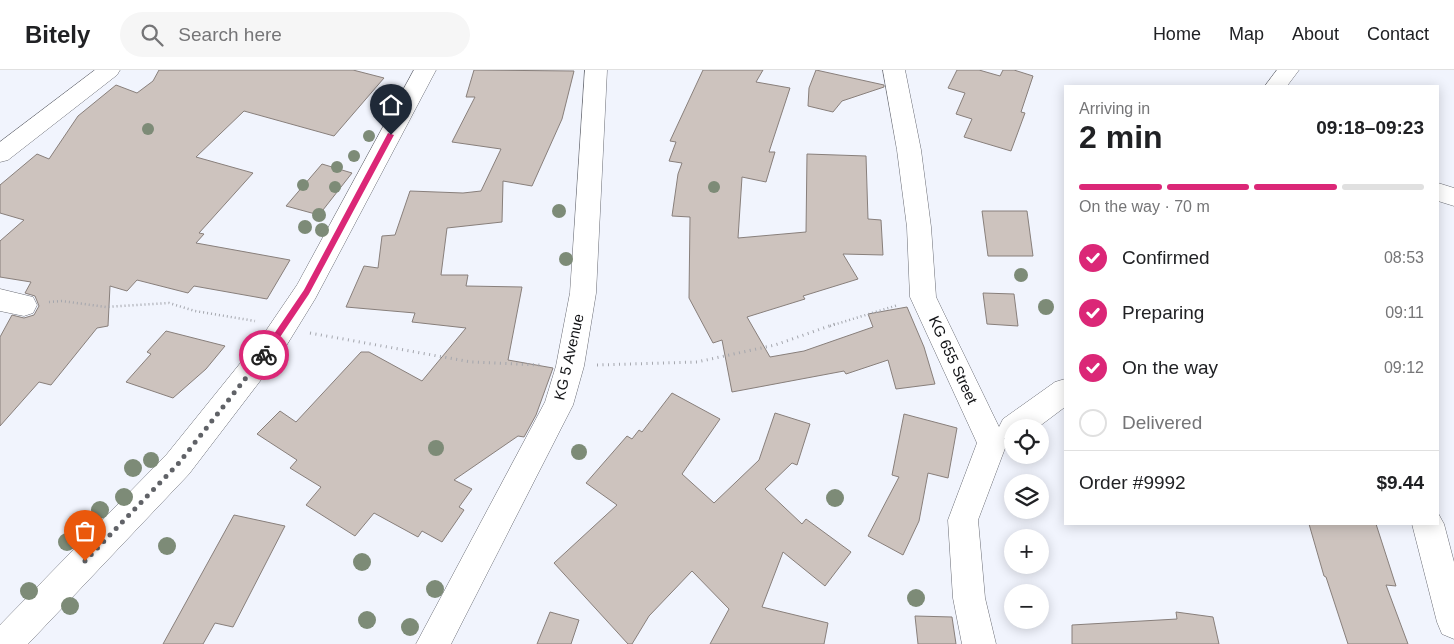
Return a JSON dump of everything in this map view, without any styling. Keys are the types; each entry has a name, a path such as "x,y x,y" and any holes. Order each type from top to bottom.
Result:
{"street":[{"path":"0,154 109,70"},
{"path":"5,644 178,464 284,327 306,292 425,70"},
{"name":"KG 5 Avenue","path":"433,644 559,406 570,366 583,292 596,70"},
{"name":"KG 655 Street","path":"894,70 909,150 919,227 922,297 1004,430"},
{"path":"1277,85 1288,70"},
{"path":"1439,192 1454,197"},
{"path":"1026,419 1064,392"},
{"path":"979,644 969,598 963,520 1004,437"},
{"path":"1428,525 1454,622"}],"path":[{"path":"12,302 62,301 106,307 170,303 195,311 471,362 570,366 697,362 775,346 800,335 858,319 922,297"}],"building":[{"path":"159,70 353,70 384,78 334,136 244,111 196,157 253,173 199,233 204,234 196,243 290,260 267,299 194,286 188,293 137,280 127,291 110,286 108,326 97,328 51,385 39,382 0,426 0,337 12,315 24,318 34,315 39,306 35,296 25,293 31,282 0,277 0,241 24,220 0,213 0,185 37,154 49,159 78,116 116,85 137,93 153,81"},
{"path":"474,70 574,71 562,119 532,186 503,181 502,222 447,228 441,275 468,275 466,286 522,287 508,360 553,368 536,415 524,437 518,436 454,480 472,489 459,507 464,510 442,542 422,531 418,537 374,513 355,536 306,505 321,487 290,468 297,460 257,434 280,411 296,422 361,352 369,352 422,381 466,328 412,322 415,313 346,307 364,266 378,268 382,236 395,235 410,191 463,193 481,191 501,149 452,142 475,97 466,97"},
{"path":"703,70 763,70 756,82 790,88 769,152 775,152 766,182 742,177 738,238 806,232 807,154 866,156 868,219 881,220 883,255 843,254 858,279 803,296 805,299 747,317 770,357 804,351 873,327 868,314 907,307 924,347 935,384 896,389 888,360 846,374 844,371 732,392 722,340 713,343 689,298 690,217 672,216 678,174 682,163 669,161 676,142 670,141"},
{"path":"816,70 884,85 884,87 842,101 833,112 808,106 809,88"},
{"path":"957,70 979,70 1000,76 1003,70 1014,70 1033,76 1021,112 1025,113 1011,151 964,137 972,119 956,114 965,93 948,88"},
{"path":"322,164 352,173 319,215 286,206"},
{"path":"982,211 1027,211 1033,256 988,256"},
{"path":"983,293 1014,294 1018,326 987,324"},
{"path":"166,331 225,346 206,369 173,398 126,382 151,354 147,352"},
{"path":"672,393 720,419 682,474 714,503 759,460 775,413 810,424 797,465 792,463 765,489 802,524 806,519 851,552 825,586 783,552 762,607 828,623 824,644 710,644 729,609 692,571 649,616 632,644 628,644 554,563 617,505 586,483 627,436 632,439 639,430 642,432"},
{"path":"904,414 957,428 948,478 928,473 919,521 903,555 868,536 899,477 892,475"},
{"path":"234,515 285,526 233,627 215,623 203,644 163,644"},
{"path":"1309,525 1376,525 1396,586 1386,585 1408,644 1348,644 1326,577 1324,576"},
{"path":"550,612 579,620 571,644 537,644"},
{"path":"1176,612 1213,617 1219,644 1072,644 1072,625 1177,619"},
{"path":"915,616 952,617 956,644 918,644"}],"way so far":[{"path":"85,561 178,464 264,355"}],"route":[{"path":"264,355 306,292 391,135"}]}
